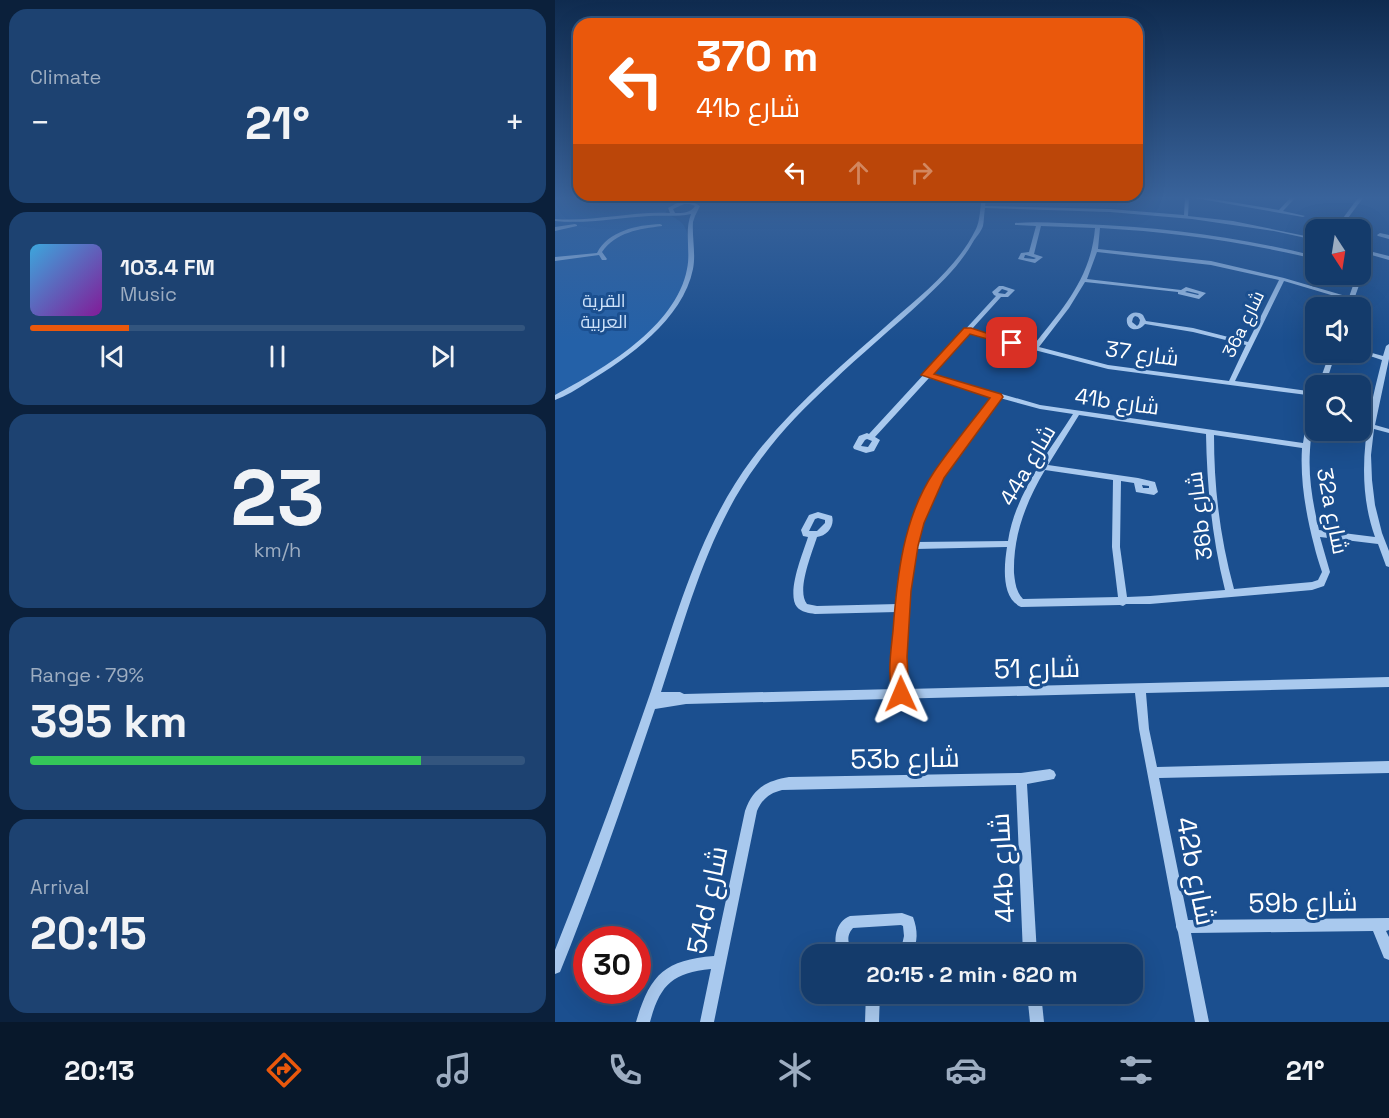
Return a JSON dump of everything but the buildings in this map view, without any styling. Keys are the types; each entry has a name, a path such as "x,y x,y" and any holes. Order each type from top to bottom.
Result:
{"street":[{"path":"598,254 603,246"},
{"path":"555,398 620,358 669,312 688,278 691,246"},
{"path":"555,967 595,865 708,544 745,477 766,448 799,410 962,257 970,246"},
{"path":"1031,254 1033,246"},
{"path":"1034,349 1085,280 1096,246"},
{"path":"1264,246 1305,254"},
{"path":"1296,252 1299,246"},
{"path":"1096,250 1211,263 1282,279 1343,297"},
{"path":"555,259 598,254 604,259"},
{"path":"1371,254 1389,258"},
{"name":"36a شارع","path":"1231,383 1282,279"},
{"path":"1085,280 1180,291"},
{"path":"871,437 1000,295"},
{"path":"1142,322 1193,330 1250,344"},
{"name":"شارع 37","path":"967,331 1126,370 1305,393"},
{"path":"1371,419 1389,346"},
{"path":"1371,355 1386,359"},
{"name":"41b شارع","path":"927,375 997,397 1077,413 1306,446"},
{"path":"897,694 902,608 910,546 919,516 938,476 997,397"},
{"name":"44a شارع","path":"1077,413 1020,508 1010,544 1012,591 1014,598 1021,603 1123,602"},
{"path":"1371,423 1389,430"},
{"name":"36b شارع","path":"1210,433 1211,503 1221,561 1230,593"},
{"name":"32a شارع","path":"1230,593 1312,586 1321,583 1326,572 1307,495 1307,441"},
{"path":"1367,441 1367,477 1371,508 1389,563"},
{"path":"1045,467 1138,482"},
{"path":"1117,479 1116,547 1123,602 1230,593"},
{"path":"1315,533 1380,541"},
{"path":"813,536 798,591 799,602 804,607 817,610 902,608"},
{"path":"910,546 1010,544"},
{"name":"شارع 51","path":"653,700 1389,682"},
{"name":"42b شارع","path":"1136,688 1202,1022"},
{"path":"1153,773 1389,767"},
{"name":"53b شارع","path":"762,792 771,787 789,783 1021,779 1050,775"},
{"name":"44b شارع","path":"1021,779 1030,944"},
{"name":"54d شارع","path":"707,1022 751,811 757,797 762,792"},
{"path":"841,944 843,931 850,922 902,919 908,922 911,929 908,944"},
{"path":"1383,925 1389,953"},
{"name":"59b شارع","path":"1182,927 1383,925"},
{"path":"643,1022 647,1006 655,991 678,968 691,964 719,962"},
{"path":"872,1022 873,1004"},
{"path":"1035,1004 1037,1022"}],"green space":[{"name":"القرية العربية","path":"555,246 689,246 687,275 677,298 662,319 620,355 555,397"}],"route":[{"path":"901,694 899,657 903,591 910,546 917,523 938,476 997,397 927,375 967,331 1012,343"}]}
